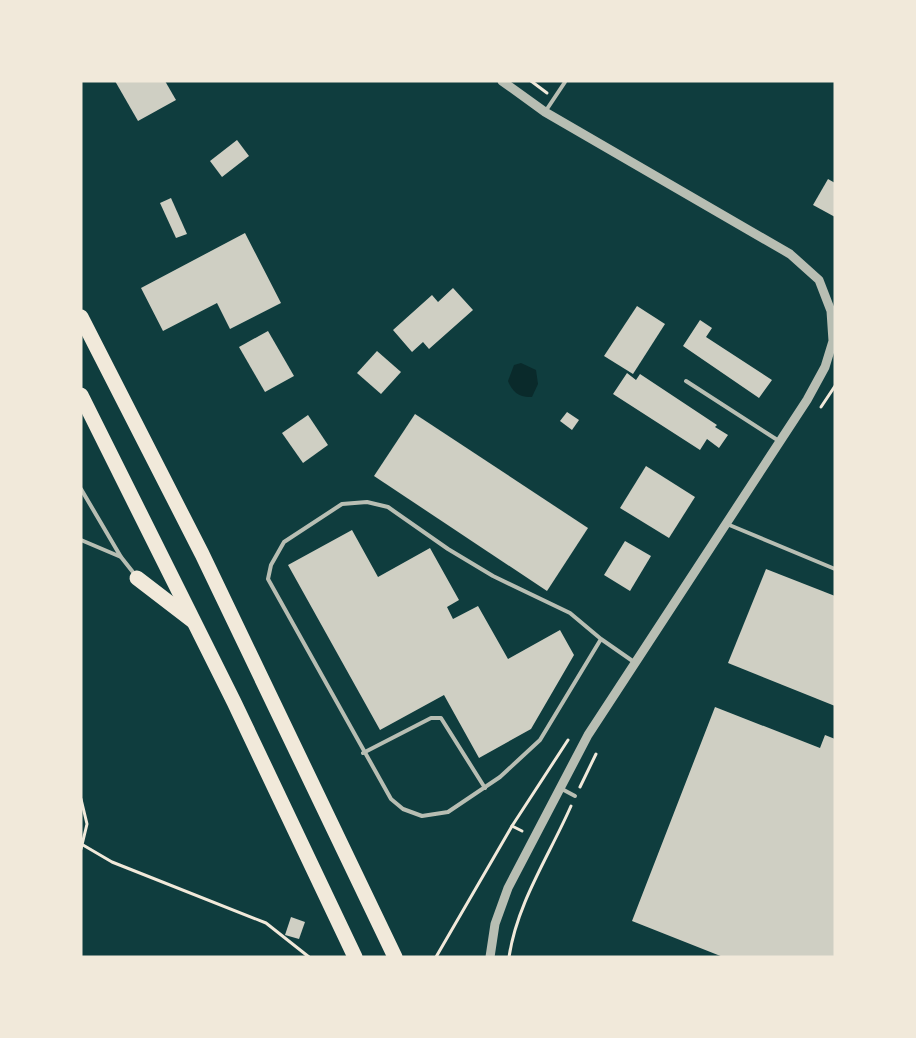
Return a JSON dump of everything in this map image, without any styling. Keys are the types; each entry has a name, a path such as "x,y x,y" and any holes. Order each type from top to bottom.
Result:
{"highway":[{"path":"81,317 202,554 395,957"},
{"path":"81,395 195,622 355,957"},
{"path":"137,578 195,622"}],"street":[{"path":"490,957 495,924 508,888 588,735 807,400 825,367 833,341 833,311 819,280 790,254 545,112 502,81"}],"lane":[{"path":"545,112 564,82"},
{"path":"686,381 779,441"},
{"path":"81,489 120,557 137,578"},
{"path":"601,639 540,740 500,777 448,812 422,816 403,809 391,798 364,753 268,579 271,565 284,542 342,504 367,502 388,507 448,549 493,576 570,613 601,639 634,662"},
{"path":"725,523 835,569"},
{"path":"81,540 120,557"},
{"path":"364,753 431,718 442,718 484,788"},
{"path":"560,788 575,796"}],"path":[{"path":"509,957 512,934 521,907 553,846 584,778"},
{"path":"81,799 87,824 82,847 112,862 266,923 309,957"},
{"path":"436,957 512,826"}],"water":[{"path":"521,363 536,370 538,384 532,397 517,394 508,381 514,365"}],"building":[{"path":"115,81 165,81 176,100 138,121"},
{"path":"237,140 249,156 222,177 210,161"},
{"path":"828,179 835,183 835,217 813,205"},
{"path":"171,198 187,234 176,238 160,203"},
{"path":"245,233 281,303 230,329 217,303 163,331 141,288"},
{"path":"453,288 473,310 429,349 423,342 412,352 393,330 432,295 438,302"},
{"path":"637,306 665,324 633,374 604,356"},
{"path":"700,320 712,328 706,337 772,380 759,398 683,346"},
{"path":"268,331 294,376 265,392 239,347"},
{"path":"377,351 401,372 381,394 357,373"},
{"path":"627,373 636,380 640,374 717,425 715,427 728,435 719,448 707,439 700,450 613,394"},
{"path":"567,412 579,420 572,430 560,421"},
{"path":"415,414 588,528 547,591 374,476"},
{"path":"308,415 328,445 303,463 282,433"},
{"path":"646,466 695,497 669,538 620,508"},
{"path":"352,530 378,577 430,548 459,600 447,607 453,619 478,606 508,659 560,630 574,655 531,729 479,758 444,695 380,730 288,565"},
{"path":"625,541 651,556 630,591 604,575"},
{"path":"766,569 835,596 835,706 728,663"},
{"path":"715,707 820,748 825,735 835,739 835,957 723,957 632,921"},
{"path":"291,917 305,922 299,939 285,935"}]}
